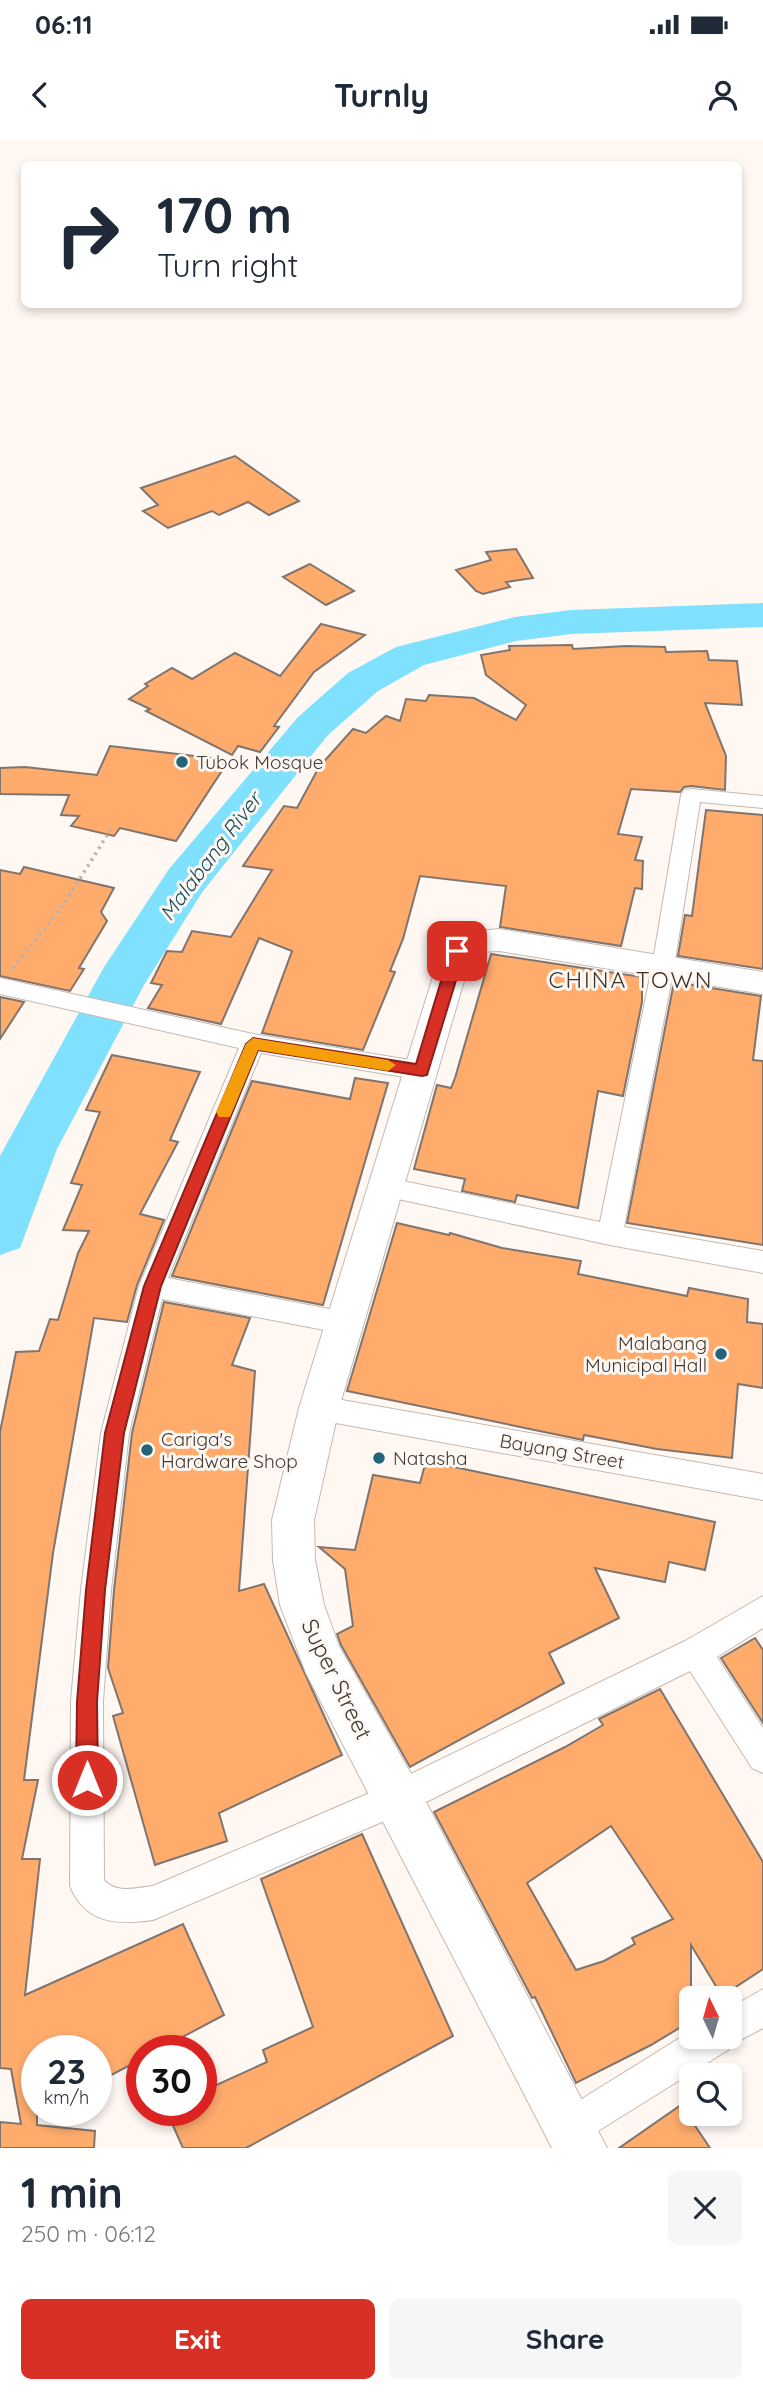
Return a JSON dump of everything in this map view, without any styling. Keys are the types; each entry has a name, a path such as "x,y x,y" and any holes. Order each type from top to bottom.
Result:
{"street":[{"path":"610,1235 663,967 691,795 763,802"},
{"name":"Super Street","path":"575,2138 322,1658 302,1605 294,1560 293,1520 319,1408 457,951 476,942 499,940 663,967"},
{"path":"663,967 763,983"},
{"path":"4,980 35,993 253,1044 422,1071"},
{"path":"253,1044 152,1286 115,1433 96,1590 87,1702 87,1886 102,1903 124,1907 153,1903 398,1798 696,1652 763,1611"},
{"path":"384,1188 610,1235 763,1262"},
{"path":"152,1286 345,1323"},
{"name":"Bayang Street","path":"319,1408 763,1487"},
{"path":"696,1652 763,1757"},
{"path":"742,2020 763,2007"},
{"path":"575,2138 698,2049"}],"path":[{"path":"4,980 66,901 111,829"}],"building":[{"path":"235,456 299,501 269,515 248,502 219,515 212,511 168,528 143,511 158,505 141,488"},
{"path":"516,549 533,578 506,582 510,587 483,594 476,591 456,570 491,560 486,552"},
{"path":"310,564 354,591 326,605 283,577"},
{"path":"321,624 365,635 314,672 274,726 279,727 260,752 238,746 232,755 146,711 150,709 129,699 148,686 145,684 172,668 192,679 235,653 280,676"},
{"path":"572,645 573,649 626,646 665,647 666,652 707,651 709,660 737,661 742,705 705,703 726,756 725,790 691,786 684,787 680,792 631,789 618,834 642,837 635,860 643,861 642,889 635,888 621,946 500,927 506,886 420,876 403,939 390,971 395,972 363,1050 262,1033 292,951 259,938 221,1024 148,1008 162,985 151,983 167,951 182,952 192,931 231,937 272,870 243,866 284,806 297,808 319,767 353,729 366,733 386,716 400,721 406,699 426,701 429,695 474,698 516,720 526,705 486,675 481,655 510,650 509,646"},
{"path":"110,746 229,760 176,841 120,828 114,836 71,826 79,816 61,815 69,795 0,794 0,768 25,767 97,775"},
{"path":"706,810 763,815 763,969 678,956 685,915 692,916"},
{"path":"24,867 114,888 101,912 107,921 79,968 84,969 70,991 0,976 0,870 20,874"},
{"path":"491,954 642,977 642,1002 623,1096 598,1091 578,1208 517,1195 515,1202 462,1191 465,1179 414,1169 437,1085 451,1088 455,1078"},
{"path":"674,982 761,996 753,1060 763,1061 763,1245 627,1223"},
{"path":"0,997 24,1002 0,1039"},
{"path":"112,1055 200,1072 170,1140 178,1142 140,1214 164,1220 137,1285 127,1322 94,1318 53,1553 24,1780 38,1780 22,1859 40,1859 25,1995 183,1924 224,2015 186,2035 126,2035 126,2067 112,2075 112,2035 21,2035 21,2124 11,2069 0,2068 0,1432 16,1352 39,1351 50,1319 58,1320 78,1253 89,1231 63,1230 82,1185 71,1183 100,1112 86,1110"},
{"path":"355,1078 388,1083 323,1305 172,1276 252,1081 350,1099"},
{"path":"397,1223 449,1235 450,1233 502,1248 581,1261 578,1274 687,1296 689,1288 748,1299 747,1322 763,1324 763,1388 738,1384 732,1458 657,1449 584,1435 583,1440 347,1391"},
{"path":"164,1302 250,1318 232,1365 255,1371 239,1591 264,1584 342,1755 219,1813 227,1841 155,1865 113,1716 123,1713 108,1668 132,1433"},
{"path":"426,1461 715,1522 705,1570 669,1562 665,1582 595,1568 619,1618 549,1653 564,1683 410,1767 341,1645 337,1634 353,1626 345,1569 319,1547 355,1550 373,1475 420,1483"},
{"path":"755,1638 763,1650 763,1723 721,1658"},
{"path":"660,1689 763,1862 763,1969 737,1986 716,1986 691,1945 691,1986 679,1986 679,2028 576,2083 535,1997 532,1998 434,1812 565,1747 603,1725 599,1719","holes":["611,1826 673,1919 632,1938 635,1944 604,1961 576,1970 527,1883"]},
{"path":"362,1834 453,2036 246,2148 183,2148 173,2126 217,2126 217,2085 267,2062 263,2050 313,2027 261,1879"},
{"path":"679,2106 679,2126 695,2126 710,2148 619,2148"},
{"path":"0,2122 95,2131 94,2148 0,2148"}],"waterway":[{"name":"Malabang River","path":"0,1232 30,1149 122,979 186,880 313,726 363,682 410,656 515,629 571,622 763,615"}],"slow traffic":[{"path":"224,1112 253,1044 388,1065"}],"place":[{"name":"Tubok Mosque","path":"182,762"},
{"name":"Malabang Municipal Hall","path":"721,1354"},
{"name":"Cariga's Hardware Shop","path":"147,1450"},
{"name":"Natasha","path":"379,1458"}],"district":[{"name":"CHINA TOWN","path":"631,979"}],"route":[{"path":"87,1780 87,1702 96,1590 115,1433 152,1286 253,1044 422,1071 457,951"}]}
